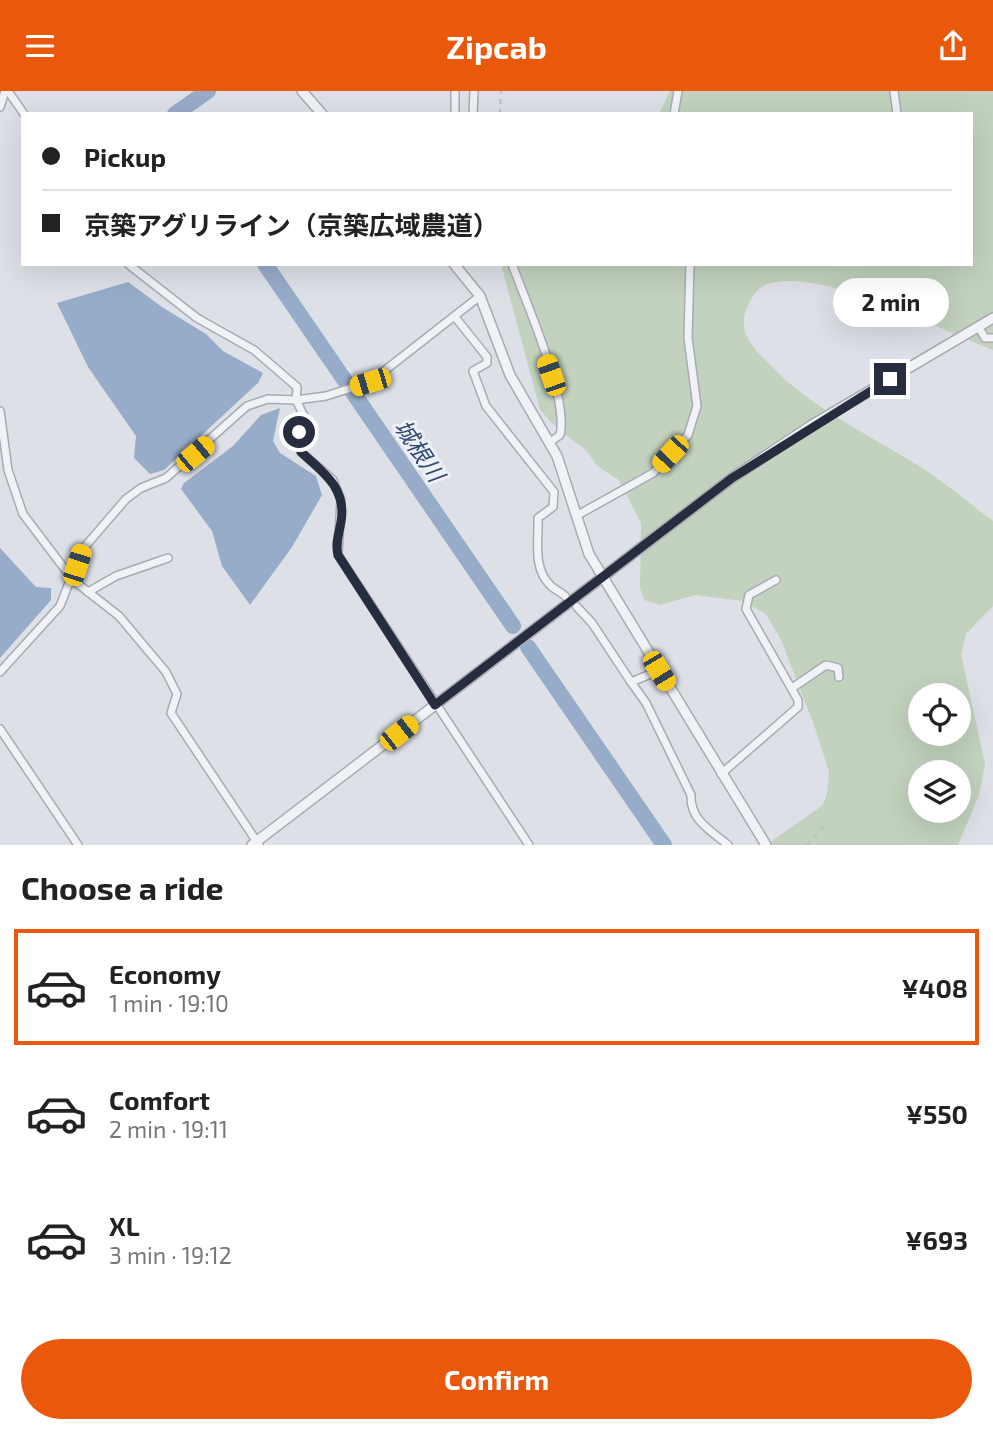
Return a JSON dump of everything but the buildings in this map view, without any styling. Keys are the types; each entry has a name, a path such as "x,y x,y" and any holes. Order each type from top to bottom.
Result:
{"street":[{"path":"0,107 6,91"},
{"path":"6,91 22,112"},
{"path":"302,91 320,112"},
{"path":"455,91 455,112"},
{"path":"473,112 474,91"},
{"path":"674,112 678,91"},
{"path":"894,91 897,112"},
{"path":"131,266 197,318 254,350 280,369 297,387 296,400 304,416 298,442 301,452 333,480 341,500 338,555 528,845"},
{"path":"456,266 480,296 510,375 550,442 563,471 589,554 766,845"},
{"path":"513,266 559,397 562,428 560,435 550,442"},
{"path":"576,516 653,473 688,435 697,406 688,338 690,266"},
{"path":"0,672 60,606 73,580 82,550 126,499 141,488 166,478 247,406 268,399 296,400 326,396 370,382 480,296"},
{"path":"455,317 487,356 487,363 473,371 486,406 554,492 556,500 552,507 538,518 541,528 537,551 542,575 565,596"},
{"path":"0,411 8,470 23,514 73,580 119,616 166,673 177,694 171,712 256,844 603,576 765,455 993,318"},
{"path":"978,326 985,338 993,338"},
{"path":"88,592 116,576 138,571 168,558"},
{"path":"721,774 798,707 798,700 792,688 746,609 749,595 776,580"},
{"path":"577,607 592,623 646,703 691,795 695,817 728,845"},
{"path":"792,688 826,665 838,669 839,677"},
{"path":"631,682 659,671"},
{"path":"0,729 78,845"}],"path":[{"path":"500,112 502,91"},
{"path":"807,845 826,824"}],"green space":[{"path":"670,91 993,91 993,350 914,316 851,293 794,281 767,284 759,289 751,299 744,317 749,340 759,354 788,382 827,410 930,473 993,521 993,606 966,634 961,654 967,683 908,683 908,746 971,746 971,700 985,764 979,795 971,814 971,760 908,760 908,823 967,823 958,845 766,845 823,805 829,772 781,640 766,614 743,601 695,595 661,605 644,600 640,588 641,523 619,480 597,466 587,451 559,430 540,410 502,266 973,266 973,112 660,112"}],"water":[{"path":"128,282 206,334 223,351 263,373 258,383 164,470 150,474 134,458 136,436 88,367 57,303"},
{"path":"280,408 273,441 280,453 316,476 322,495 292,547 250,605 222,566 212,531 181,489 184,483 233,446 261,415"},
{"path":"0,548 36,587 51,588 51,600 0,658"}],"waterway":[{"name":"城根川","path":"178,112 208,91"},
{"name":"城根川","path":"266,266 513,626"},
{"name":"城根川","path":"528,647 664,845"}],"route":[{"path":"299,432 301,452 333,480 338,490 342,512 337,542 338,555 435,705 732,478 890,379"}]}
